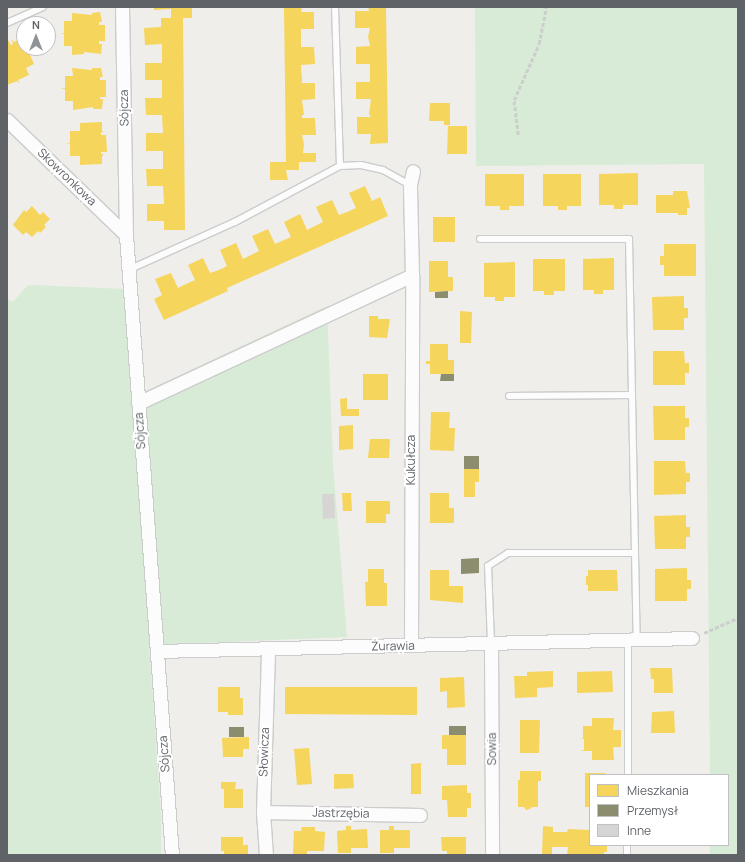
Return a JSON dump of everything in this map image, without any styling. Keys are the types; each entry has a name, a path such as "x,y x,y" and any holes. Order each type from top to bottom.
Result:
{"street":[{"name":"Sójcza","path":"122,7 126,235 128,270 172,855"},
{"name":"Skowronkowa","path":"7,120 126,235"},
{"name":"Kukułcza","path":"411,645 412,275 410,185 413,171"},
{"path":"138,404 412,275"},
{"name":"Żurawia","path":"157,651 692,638"},
{"name":"Sowia","path":"491,644 492,855"},
{"name":"Słowicza","path":"266,855 263,812 268,649"},
{"name":"Jastrzębia","path":"263,812 420,815"}],"lane":[{"path":"7,23 43,7"},
{"path":"335,7 340,166"},
{"path":"128,270 235,222 340,166 361,165 383,170 410,185"},
{"path":"480,239 629,239 635,553 628,774"},
{"path":"509,396 632,395"},
{"path":"491,644 488,566 508,553 635,553"}],"path":[{"path":"518,135 514,100 539,44 546,7"},
{"path":"692,638 738,618"}],"green space":[{"path":"475,7 738,7 738,855 710,855 710,846 729,846 729,774 710,774 704,164 476,166"},
{"path":"27,286 125,289 131,398 327,306 333,465 347,637 149,645 161,813 161,855 7,855 7,299 13,302"}],"building: Mieszkania":[{"path":"154,7 192,7 192,18 183,18 185,230 164,230 164,221 147,221 147,204 164,204 163,186 147,186 146,169 163,169 163,151 146,151 146,133 163,133 162,115 146,115 145,98 162,98 162,80 145,80 145,63 162,63 162,44 145,45 144,28 161,27 161,18 171,18 171,9 154,10"},
{"path":"284,7 302,7 301,12 314,12 314,29 301,29 301,47 314,47 315,64 301,65 302,83 315,83 315,99 302,100 304,115 302,115 302,118 315,118 316,135 302,135 304,144 303,153 316,153 316,162 299,162 299,170 286,170 288,180 270,180 270,162 286,162"},
{"path":"368,7 386,7 388,143 370,144 371,134 357,134 357,117 371,117 369,114 371,99 356,99 356,82 370,82 370,64 356,64 356,47 370,46 368,37 370,28 355,28 355,11 369,11"},
{"path":"100,12 102,22 99,22 99,25 105,25 105,41 99,41 99,44 102,44 101,54 84,52 84,54 72,55 72,46 64,46 64,34 61,34 64,33 64,21 72,21 72,13 92,15 92,13"},
{"path":"11,39 14,42 16,41 16,56 30,56 34,64 26,68 29,75 18,80 20,84 17,81 7,85 7,40 11,45 13,44"},
{"path":"72,68 92,70 92,68 101,68 103,77 100,77 100,80 106,80 106,97 100,97 100,99 103,99 102,109 93,109 93,107 73,110 73,101 65,101 65,89 60,88 65,88 65,76 73,76"},
{"path":"430,103 450,103 450,125 444,125 444,121 429,121"},
{"path":"102,122 102,131 104,132 101,132 101,135 106,135 107,152 101,152 101,154 104,154 102,156 102,164 80,165 80,156 70,156 70,144 66,144 70,143 70,131 80,131 80,123"},
{"path":"448,126 467,126 467,154 447,154"},
{"path":"638,173 638,205 623,205 623,209 614,209 614,205 599,205 599,174"},
{"path":"485,174 524,174 524,206 509,206 509,210 500,210 500,206 485,206"},
{"path":"543,174 581,174 581,206 567,206 567,210 558,210 558,206 543,206"},
{"path":"365,186 372,201 380,197 388,216 227,288 228,291 164,320 154,299 162,295 155,279 171,273 178,288 195,280 188,265 203,258 210,273 219,270 227,266 220,250 236,243 243,259 259,251 252,236 268,229 275,244 291,237 284,222 300,214 307,230 323,222 316,207 332,200 339,215 347,212 356,208 349,193"},
{"path":"673,191 687,191 690,208 687,208 687,215 678,215 678,213 656,213 656,195 673,195"},
{"path":"32,206 40,215 43,212 50,219 44,225 46,227 40,233 38,231 32,237 26,232 23,235 13,225 24,210 26,212"},
{"path":"433,217 455,217 455,242 433,242"},
{"path":"664,244 696,244 696,276 664,276 664,265 660,265 660,256 664,256"},
{"path":"614,258 614,290 603,290 603,294 594,294 594,290 583,290 583,259"},
{"path":"533,259 565,259 565,291 554,291 554,295 544,295 544,291 533,291"},
{"path":"429,261 448,261 448,277 453,277 453,291 429,292"},
{"path":"515,262 515,297 504,297 504,301 495,301 495,297 484,297 484,263"},
{"path":"684,296 684,308 688,308 688,318 684,318 684,330 653,330 652,297"},
{"path":"460,311 472,312 471,343 460,343"},
{"path":"369,316 378,316 378,319 390,319 387,338 369,337"},
{"path":"430,344 448,344 448,360 454,360 454,374 430,374 430,364 426,364 426,361 430,361"},
{"path":"653,351 684,351 685,363 689,363 689,373 685,373 685,385 653,385"},
{"path":"363,374 388,374 388,400 363,400"},
{"path":"347,398 347,409 359,409 359,416 341,416 340,399"},
{"path":"653,406 685,406 685,418 689,418 689,427 685,427 685,440 654,440"},
{"path":"431,412 450,412 449,428 455,428 454,451 430,450"},
{"path":"353,425 353,449 339,450 339,426"},
{"path":"370,439 390,439 389,458 368,458"},
{"path":"654,461 685,461 686,473 690,473 690,482 686,482 686,494 654,495"},
{"path":"464,469 479,469 479,482 475,482 475,497 464,497"},
{"path":"342,493 351,493 352,511 343,511"},
{"path":"430,493 449,493 449,508 454,508 454,523 430,523"},
{"path":"366,501 390,501 390,514 386,514 386,523 366,523"},
{"path":"686,515 686,527 690,527 690,537 686,537 686,549 655,549 654,516"},
{"path":"687,568 687,580 691,580 691,589 687,589 687,601 655,601 655,569"},
{"path":"368,569 384,569 384,583 387,583 387,606 366,606 365,582 368,582"},
{"path":"430,570 449,570 449,586 463,586 463,603 430,600"},
{"path":"588,570 617,570 618,591 588,591 586,576 588,576"},
{"path":"650,668 672,668 673,693 654,693 654,679 651,679"},
{"path":"553,671 553,687 537,688 537,697 515,698 514,676 527,676 527,672"},
{"path":"612,671 613,692 577,693 577,672"},
{"path":"464,677 465,707 447,708 447,691 440,692 440,678"},
{"path":"218,687 240,687 240,698 243,698 243,715 228,715 228,712 218,712"},
{"path":"285,687 417,687 417,715 285,714"},
{"path":"674,711 675,733 651,733 652,712"},
{"path":"592,718 614,718 613,730 621,730 621,747 613,747 614,760 592,760 592,751 580,751 584,750 584,739 580,739 583,738 583,726 592,726"},
{"path":"520,720 540,720 539,753 520,753"},
{"path":"442,735 466,735 466,765 447,765 447,749 442,749"},
{"path":"249,737 249,749 243,749 243,757 223,757 222,738"},
{"path":"309,748 312,784 297,785 294,749"},
{"path":"421,763 421,794 411,794 411,764"},
{"path":"520,771 541,771 541,781 538,781 538,807 532,807 526,810 524,807 518,807 518,780 520,780"},
{"path":"585,773 605,773 589,774 589,807 585,807"},
{"path":"334,774 353,774 354,788 334,789"},
{"path":"221,782 236,782 235,789 243,789 243,808 224,808 224,789 221,789"},
{"path":"467,785 467,793 471,793 471,808 467,808 467,817 448,817 447,800 442,800 442,786"},
{"path":"346,826 351,826 351,830 367,829 368,848 351,848 351,853 338,853 337,831 346,830"},
{"path":"389,826 394,826 394,830 410,830 410,848 394,848 394,853 380,853 380,830 389,830"},
{"path":"543,826 553,827 553,832 567,832 568,829 589,830 589,846 607,846 607,852 604,852 604,855 567,855 568,847 552,847 552,855 542,855"},
{"path":"302,827 315,827 315,831 325,832 324,851 307,851 307,854 293,854 294,831 301,831"},
{"path":"221,837 243,837 243,845 248,845 248,855 224,855 224,851 221,851"},
{"path":"441,837 466,837 466,855 447,855 447,851 442,851"}],"building: Przemysł":[{"path":"448,291 448,298 435,298 435,292"},
{"path":"441,374 454,374 454,381 440,381"},
{"path":"464,456 479,456 479,469 464,469"},
{"path":"479,558 479,573 461,574 461,559"},
{"path":"449,726 466,726 466,735 449,735"},
{"path":"229,727 244,727 244,737 229,737"}],"building: Inne":[{"path":"322,494 334,494 335,518 323,519"}]}
